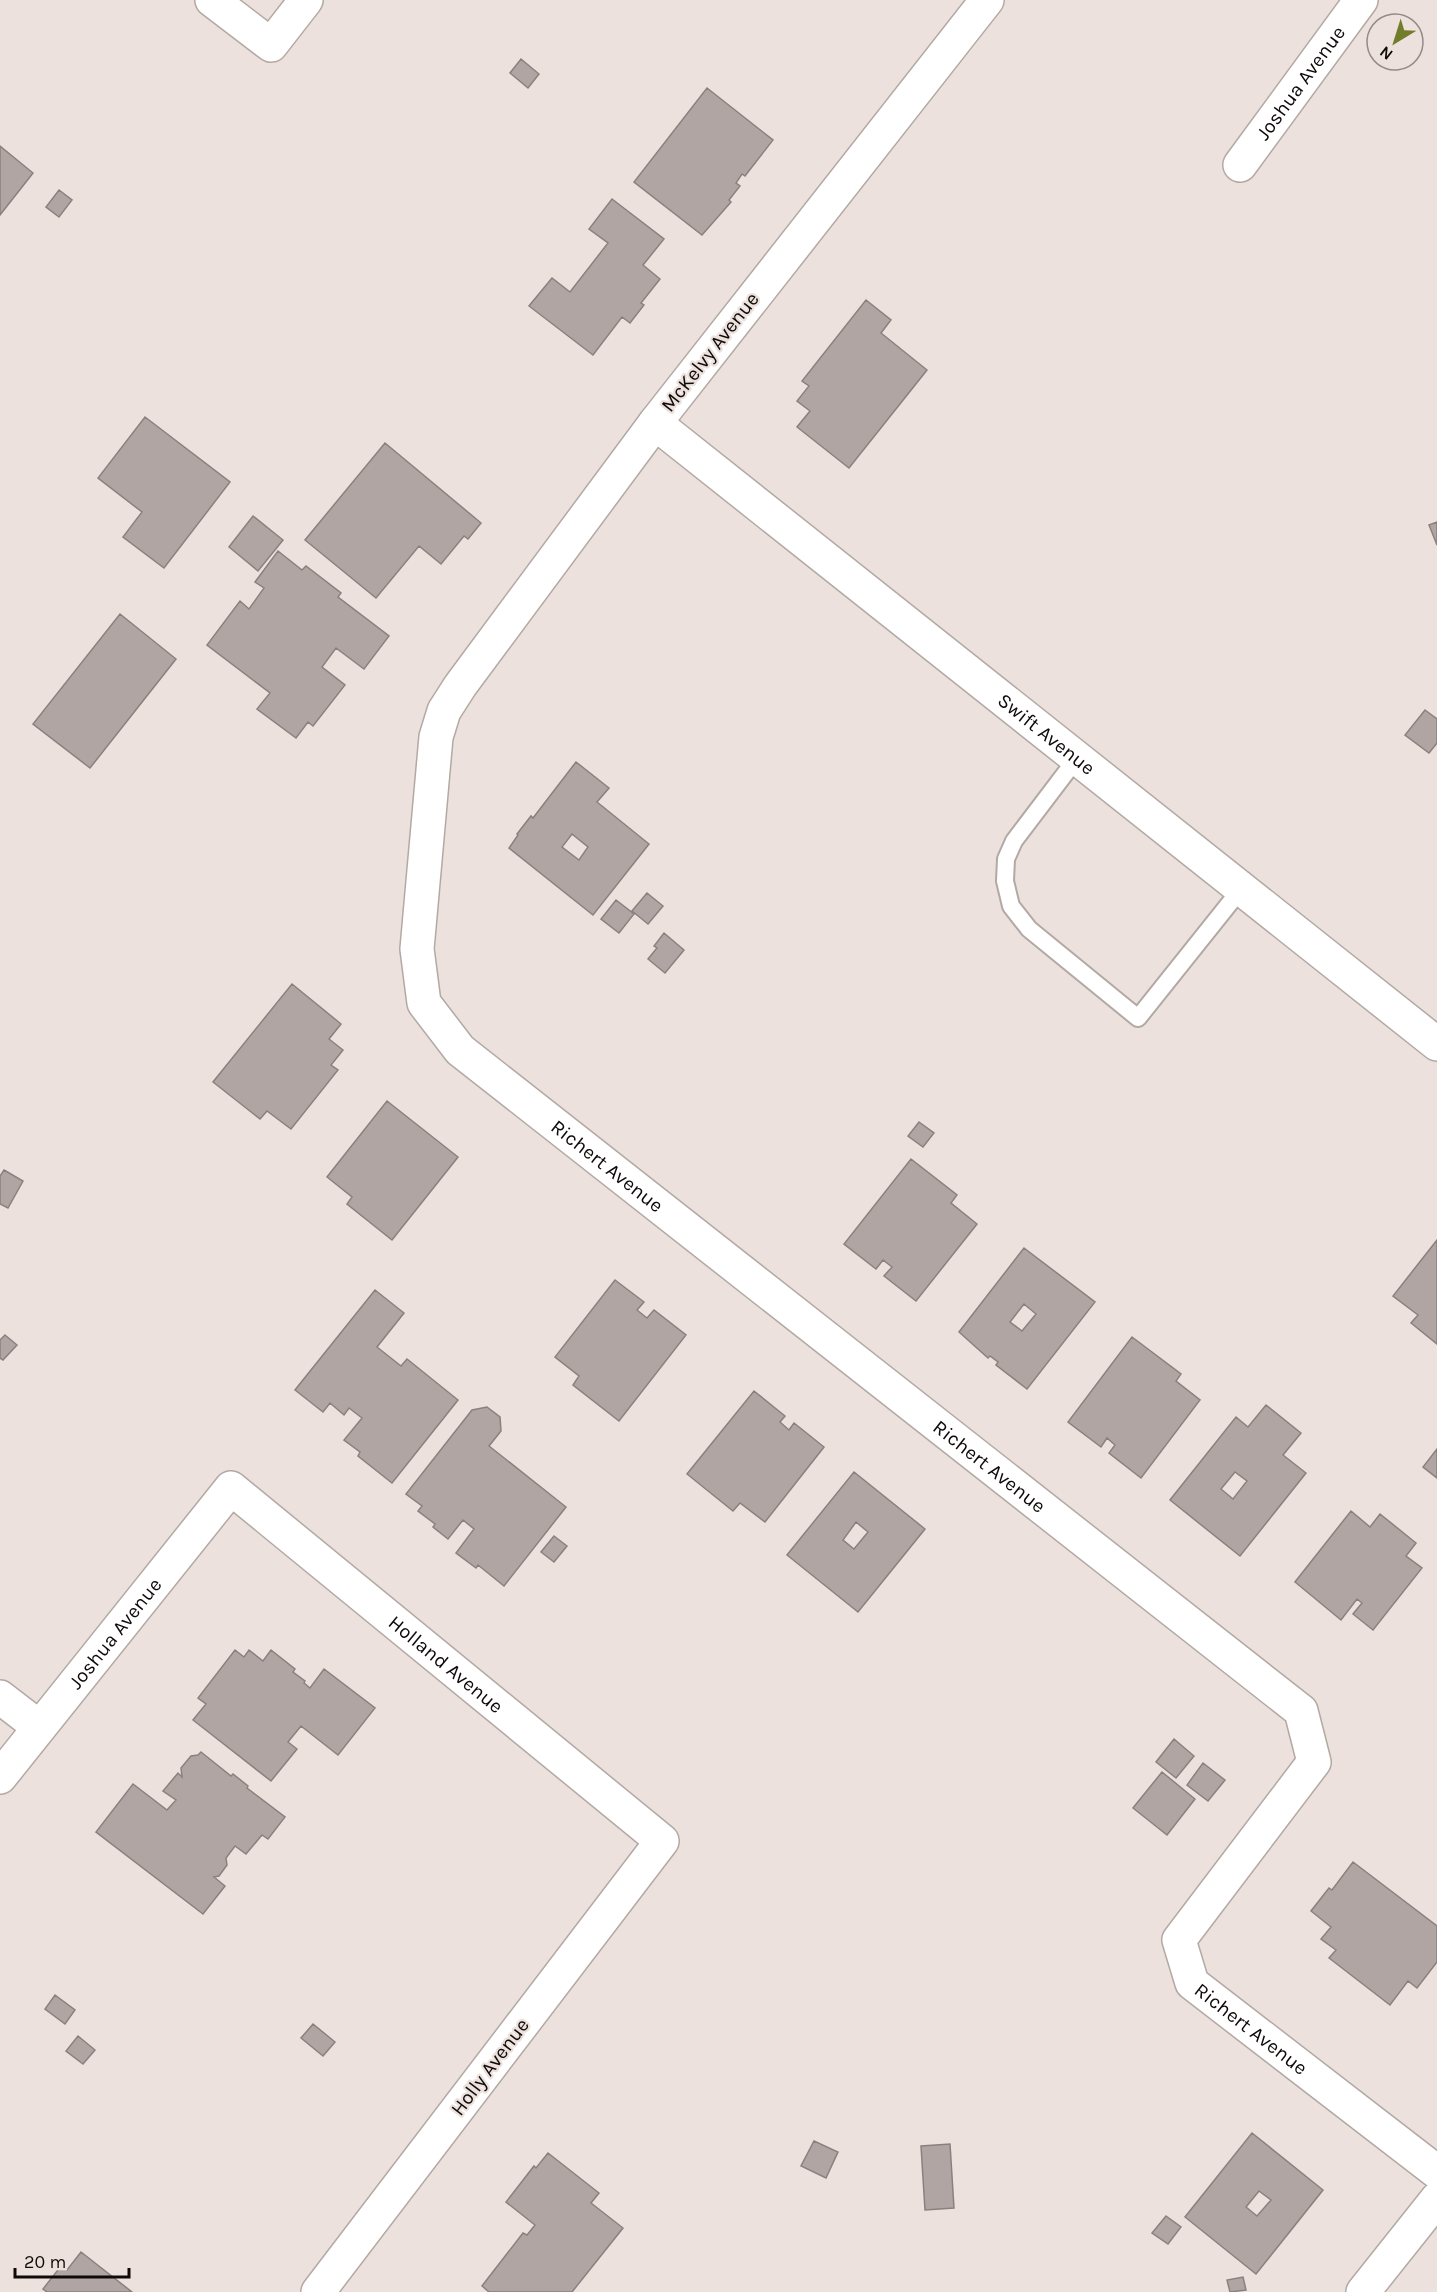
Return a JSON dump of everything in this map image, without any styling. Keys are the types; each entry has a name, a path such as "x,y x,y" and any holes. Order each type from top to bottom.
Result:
{"street":[{"path":"212,0 271,45 306,0"},
{"name":"McKelvy Avenue","path":"444,711 655,423 987,0"},
{"name":"Joshua Avenue","path":"1240,165 1361,0"},
{"name":"Swift Avenue","path":"655,423 1437,1044"},
{"name":"Richert Avenue","path":"444,711 436,737 417,949 424,1004 460,1050 1302,1711 1314,1762 1179,1940 1182,1951 1192,1983 1437,2172"},
{"name":"Joshua Avenue","path":"0,1777 231,1488"},
{"name":"Holland Avenue","path":"231,1488 662,1841"},
{"path":"0,1697 39,1727"},
{"name":"Holly Avenue","path":"318,2292 662,1841"},
{"path":"1363,2292 1437,2199"}],"lane":[{"path":"1077,758 1014,841 1006,859 1005,881 1011,906 1029,929 1138,1018 1241,889"}],"building":[{"path":"521,59 539,74 528,88 510,73"},
{"path":"707,88 773,140 745,176 742,174 736,183 740,186 729,200 731,202 702,235 634,182"},
{"path":"0,146 33,173 0,215"},
{"path":"59,190 72,200 59,217 46,207"},
{"path":"612,199 664,239 643,265 660,279 641,303 644,305 630,323 622,317 593,355 529,306 552,278 570,292 608,243 589,229"},
{"path":"866,300 891,320 881,333 927,370 849,468 797,427 810,411 797,401 809,386 802,381"},
{"path":"145,417 230,482 164,568 123,537 142,512 98,478"},
{"path":"385,443 481,523 468,539 464,536 441,564 419,546 376,598 305,540"},
{"path":"253,516 283,540 258,571 229,547"},
{"path":"1437,522 1437,545 1429,525"},
{"path":"278,551 302,570 306,566 341,593 338,597 389,636 364,669 336,648 322,667 345,685 313,726 308,722 296,738 257,709 270,693 207,645 240,601 249,609 264,588 255,582"},
{"path":"120,614 176,659 90,768 33,724"},
{"path":"1425,710 1437,719 1437,743 1429,753 1405,735"},
{"path":"576,762 609,788 597,802 649,844 593,915 509,848 531,816 533,818","holes":["572,834 588,847 579,860 562,847"]},
{"path":"647,893 663,906 648,924 632,911"},
{"path":"616,900 634,914 619,933 601,919"},
{"path":"664,933 684,950 665,973 648,959 657,948 654,946"},
{"path":"292,984 341,1024 329,1039 343,1050 331,1065 338,1070 291,1129 267,1111 260,1119 213,1082"},
{"path":"387,1101 458,1157 392,1240 347,1204 352,1197 327,1177"},
{"path":"919,1122 934,1133 923,1147 908,1136"},
{"path":"911,1159 957,1195 951,1203 977,1224 916,1301 884,1276 892,1267 883,1260 876,1269 844,1244"},
{"path":"4,1170 23,1181 8,1208 0,1204 0,1176"},
{"path":"1437,1240 1437,1344 1411,1323 1418,1315 1393,1296"},
{"path":"1024,1248 1095,1302 1027,1389 996,1365 998,1362 990,1356 988,1358 959,1332","holes":["1024,1304 1036,1314 1022,1331 1010,1322"]},
{"path":"615,1280 644,1302 637,1310 647,1318 654,1310 686,1335 619,1421 573,1385 579,1376 555,1357"},
{"path":"375,1290 404,1313 377,1347 401,1366 407,1359 458,1400 392,1483 358,1456 360,1452 344,1440 362,1418 349,1408 344,1415 330,1403 323,1412 295,1390"},
{"path":"5,1335 17,1345 3,1360 0,1358 0,1340"},
{"path":"1132,1337 1181,1374 1176,1381 1200,1400 1141,1478 1109,1453 1115,1445 1107,1438 1101,1447 1068,1422"},
{"path":"754,1391 785,1416 780,1422 789,1430 794,1423 824,1447 765,1522 740,1503 733,1511 687,1474"},
{"path":"1266,1405 1301,1433 1283,1455 1306,1473 1240,1556 1170,1500 1236,1417 1248,1427","holes":["1235,1472 1247,1481 1233,1499 1221,1489"]},
{"path":"487,1407 500,1417 501,1431 489,1446 566,1507 504,1586 478,1565 476,1568 456,1553 474,1529 463,1520 448,1539 433,1527 435,1524 418,1511 422,1506 406,1494 472,1410"},
{"path":"1437,1449 1437,1478 1423,1467"},
{"path":"854,1472 925,1529 858,1612 787,1555","holes":["856,1522 868,1532 854,1549 843,1540"]},
{"path":"1351,1511 1370,1527 1380,1514 1416,1543 1406,1556 1422,1568 1373,1630 1353,1614 1362,1603 1357,1599 1341,1620 1295,1582"},
{"path":"554,1536 567,1546 554,1562 541,1552"},
{"path":"235,1650 244,1657 249,1650 263,1661 271,1650 295,1669 293,1672 310,1688 324,1669 375,1708 338,1755 301,1726 288,1742 297,1749 271,1781 193,1720 206,1704 198,1698"},
{"path":"1174,1739 1194,1756 1176,1778 1156,1762"},
{"path":"201,1752 231,1776 233,1774 248,1786 247,1788 285,1817 268,1839 262,1835 246,1854 235,1846 226,1858 227,1865 219,1876 214,1877 225,1886 203,1914 96,1832 133,1784 167,1810 176,1800 163,1791 178,1773 182,1777 181,1768 191,1756"},
{"path":"1203,1763 1225,1780 1208,1801 1187,1785"},
{"path":"1162,1772 1195,1799 1167,1835 1133,1808"},
{"path":"1353,1862 1437,1926 1437,1962 1417,1988 1408,1981 1390,2005 1329,1958 1336,1950 1321,1939 1331,1927 1311,1911 1329,1888 1332,1890"},
{"path":"55,1995 75,2010 65,2024 45,2009"},
{"path":"313,2024 335,2042 323,2056 301,2038"},
{"path":"78,2036 95,2050 83,2064 66,2051"},
{"path":"1252,2133 1323,2190 1256,2274 1185,2217","holes":["1259,2191 1271,2200 1257,2216 1246,2207"]},
{"path":"814,2141 838,2152 826,2178 801,2166"},
{"path":"950,2144 954,2208 925,2210 921,2146"},
{"path":"548,2153 599,2193 591,2203 623,2228 572,2292 489,2292 482,2286 523,2233 527,2235 535,2225 506,2202 534,2166 536,2168"},
{"path":"1166,2216 1181,2227 1168,2244 1152,2233"},
{"path":"81,2252 132,2292 47,2292 43,2289 61,2266 67,2270"},
{"path":"1243,2277 1246,2290 1230,2292 1227,2280"}]}
